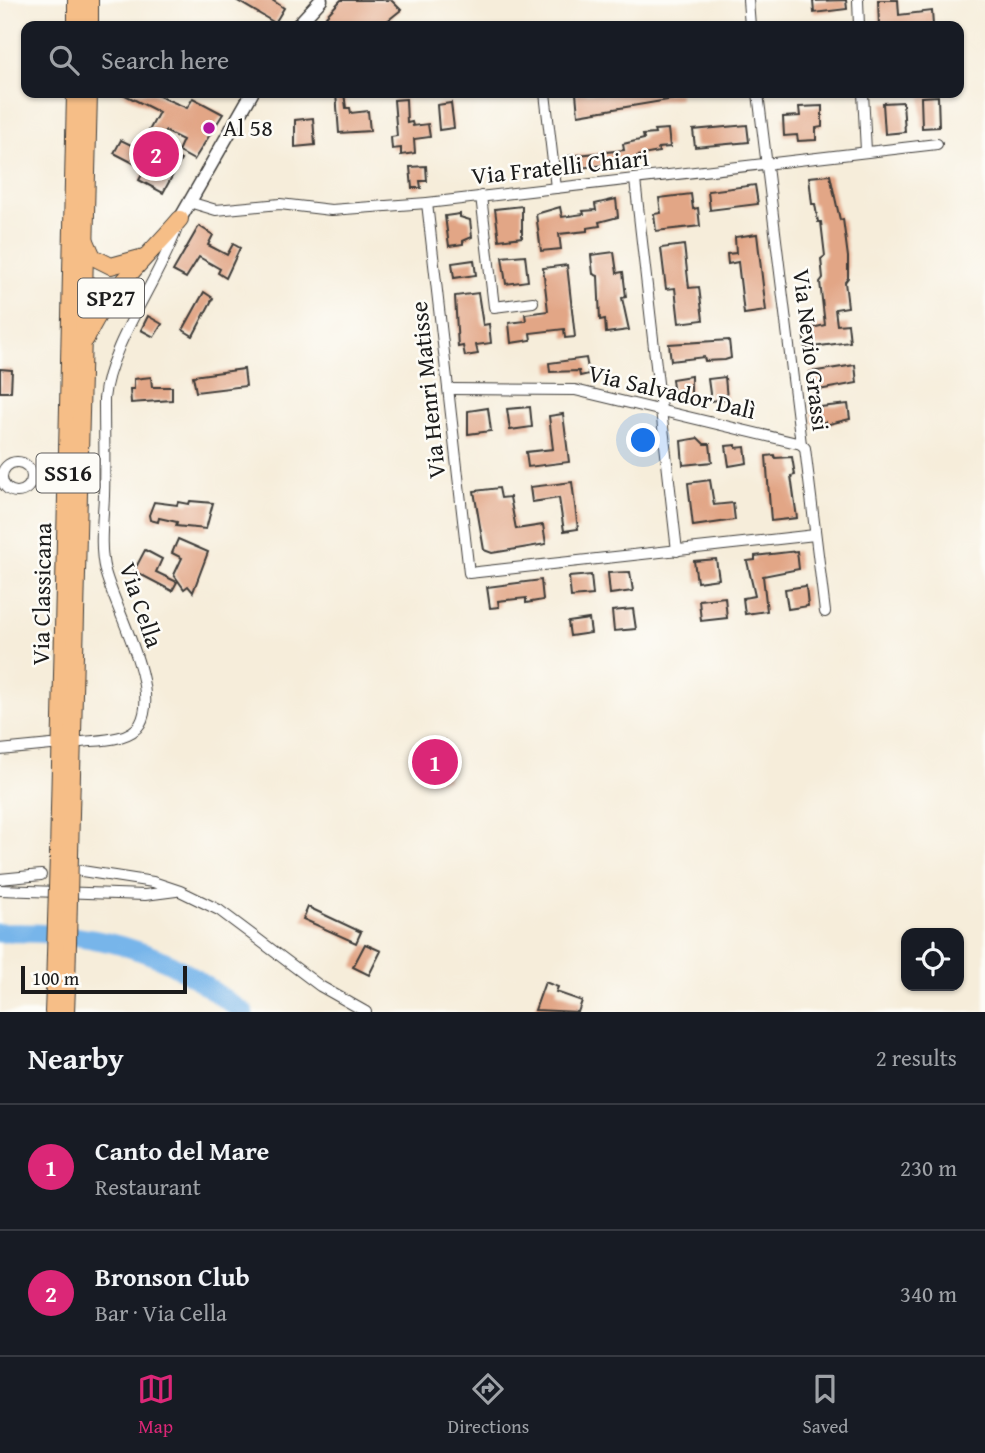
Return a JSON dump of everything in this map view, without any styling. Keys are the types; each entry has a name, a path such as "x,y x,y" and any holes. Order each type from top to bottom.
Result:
{"highway":[{"path":"76,0 76,21"},
{"path":"90,0 90,21"},
{"name":"Via Classicana","path":"66,859 75,98"},
{"name":"Via Classicana","path":"53,1012 60,988 66,859 89,98"},
{"name":"SP27","path":"83,348 94,321 180,219"},
{"name":"SP27","path":"85,240 93,257 111,266 129,264 150,255"},
{"name":"Via Classicana","path":"60,988 66,1012"}],"street":[{"path":"302,21 321,0"},
{"path":"748,0 750,21"},
{"path":"858,0 859,21"},
{"name":"Via Cella","path":"81,742 134,731 143,715 137,656 103,559 106,377 166,258 180,219 249,98"},
{"path":"546,98 556,188"},
{"name":"Via Nevio Grassi","path":"759,98 801,444 805,448 825,612"},
{"path":"863,98 866,151"},
{"name":"Via Fratelli Chiari","path":"189,202 216,210 280,204 331,210 428,203 937,144"},
{"path":"635,180 677,551 815,535"},
{"path":"481,196 494,307 534,302"},
{"name":"Via Henri Matisse","path":"428,203 469,573 677,551"},
{"name":"Via Salvador Dalì","path":"449,389 575,390 801,444"},
{"path":"0,750 51,745"},
{"path":"66,859 153,882 180,891 219,910 320,986 366,1012"},
{"path":"0,879 41,876"},
{"path":"0,890 145,895 180,891"}],"building":[{"path":"236,0 272,0 284,8 276,21 272,21"},
{"path":"341,0 391,0 401,10 387,21 332,21 326,16"},
{"path":"846,0 847,9 814,13 813,1"},
{"path":"878,0 898,0 899,15 932,11 933,21 879,21"},
{"path":"131,98 164,98 187,108 193,98 223,114 194,160 178,151 183,140 165,131 156,147 181,160 163,193 139,180 145,169 114,153 121,140 135,147 139,138 144,140 159,112"},
{"path":"336,98 345,98 346,108 350,108 351,113 368,111 370,131 339,133"},
{"path":"576,98 680,98 578,115"},
{"path":"921,98 938,98 939,127 922,128"},
{"path":"406,99 407,123 412,122 413,126 428,124 430,137 414,139 415,153 401,155 401,148 392,149 391,137 397,136 394,100"},
{"path":"903,102 905,132 885,134 883,103"},
{"path":"451,103 454,128 439,130 437,105"},
{"path":"822,106 822,127 816,128 816,140 798,141 797,135 784,136 783,117 800,116 799,107"},
{"path":"313,118 315,145 295,147 295,120"},
{"path":"747,125 749,142 695,147 693,130"},
{"path":"668,129 670,147 658,148 659,152 637,156 637,159 613,161 613,164 571,169 569,156 624,150 623,144 644,139 643,135 655,134 654,130"},
{"path":"426,166 427,181 420,181 421,188 412,188 410,167"},
{"path":"830,175 840,220 843,219 848,257 848,278 845,282 848,307 835,309 837,325 848,324 850,342 805,348 803,330 825,325 820,282 823,278 821,259 825,256 821,222 818,222 815,204 812,204 809,177"},
{"path":"755,185 758,204 710,210 708,191"},
{"path":"691,194 693,209 698,208 700,226 656,231 654,214 661,213 659,198"},
{"path":"616,199 618,217 599,222 600,226 587,228 587,231 559,234 561,249 541,251 536,214 560,207 562,217 584,214 583,211 596,210 595,204"},
{"path":"522,206 522,237 499,240 495,209"},
{"path":"460,214 460,217 470,220 472,237 463,241 463,244 449,246 445,216"},
{"path":"199,226 213,235 208,245 227,255 233,244 240,248 226,278 218,273 220,269 199,257 186,278 173,271"},
{"path":"757,234 766,311 744,314 738,262 728,264 727,254 736,253 735,237"},
{"path":"684,245 689,288 699,287 703,320 679,323 675,288 666,289 661,248"},
{"path":"614,252 617,273 623,272 626,297 622,298 629,330 606,333 605,319 600,320 598,276 593,274 591,255"},
{"path":"525,255 528,281 506,284 502,257"},
{"path":"474,260 476,275 454,278 452,263"},
{"path":"567,265 575,337 565,338 564,329 530,333 531,340 511,343 509,323 526,321 525,314 548,311 543,268"},
{"path":"204,292 213,298 193,336 183,330"},
{"path":"478,293 483,325 489,324 491,343 476,345 478,354 465,356 463,346 458,347 455,296"},
{"path":"148,316 162,324 154,337 141,330"},
{"path":"729,340 731,358 705,361 704,357 671,361 669,344"},
{"path":"586,358 589,374 580,376 579,371 550,372 549,363"},
{"path":"855,365 857,383 813,391 810,372"},
{"path":"0,369 12,370 11,392 0,392"},
{"path":"244,369 246,386 196,392 193,376"},
{"path":"691,376 691,401 674,397 672,379"},
{"path":"151,377 152,387 172,387 172,400 131,403 130,389 134,389 134,379"},
{"path":"725,377 727,399 711,401 708,379"},
{"path":"848,404 850,419 825,425 825,422 813,424 811,408"},
{"path":"530,407 532,427 510,430 507,409"},
{"path":"488,408 491,431 468,434 468,411"},
{"path":"563,414 569,462 528,467 526,452 553,449 549,416"},
{"path":"698,438 704,444 710,444 712,462 683,465 681,441"},
{"path":"736,445 736,448 745,447 747,463 729,466 726,446"},
{"path":"774,455 775,458 792,457 795,475 791,476 797,518 771,521 766,456"},
{"path":"710,480 714,505 733,503 735,520 693,526 688,483"},
{"path":"572,482 578,529 564,531 559,498 532,502 530,487"},
{"path":"499,488 501,498 510,497 516,529 543,525 546,544 492,553 484,550 474,491"},
{"path":"190,501 213,503 206,529 176,526 177,522 159,518 158,522 150,520 154,502 177,505 178,502 189,504"},
{"path":"178,539 208,552 193,592 188,586 184,589 174,575 182,558 172,553"},
{"path":"145,550 162,559 156,572 177,582 172,591 134,571"},
{"path":"797,551 799,569 763,576 767,611 745,614 743,598 755,596 747,561 755,560 755,556"},
{"path":"716,559 719,579 697,582 694,561"},
{"path":"630,572 633,591 610,594 608,573"},
{"path":"591,575 593,595 571,597 569,577"},
{"path":"541,580 543,600 526,603 526,598 498,601 499,607 490,608 487,587"},
{"path":"806,586 808,606 788,609 785,589"},
{"path":"725,597 727,618 701,621 699,600"},
{"path":"633,609 636,629 614,631 612,611"},
{"path":"589,619 591,633 570,636 568,622"},
{"path":"445,740 448,780 429,780 427,741"},
{"path":"308,907 361,932 356,943 303,919"},
{"path":"365,944 381,951 369,975 353,967"},
{"path":"545,982 558,987 556,992 582,1001 578,1012 535,1010"}],"waterway":[{"path":"0,933 80,937 139,951 180,969 244,1012"}],"place":[{"name":"Al 58","path":"209,128"},
{"name":"Bronson Club","path":"156,154"},
{"name":"Canto del Mare","path":"435,762"}]}
